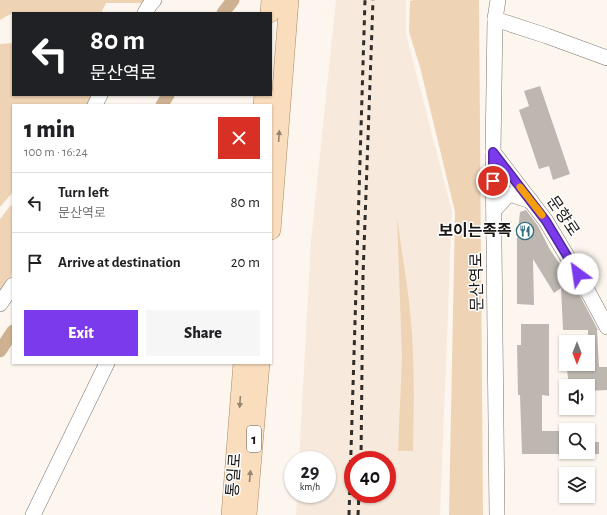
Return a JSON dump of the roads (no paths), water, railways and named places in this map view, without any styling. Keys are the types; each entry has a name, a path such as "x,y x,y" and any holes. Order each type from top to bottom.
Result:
{"main road":[{"path":"270,12 272,0"},
{"path":"272,217 289,0"},
{"name":"통일로","path":"231,515 243,364"},
{"name":"통일로","path":"247,515 260,364"}],"street":[{"path":"145,12 148,6 154,0"},
{"name":"문산역로","path":"497,515 493,152 495,20 498,0"},
{"path":"495,20 547,36 607,58"},
{"name":"문향로","path":"493,152 546,221 586,288 607,327"},
{"path":"494,210 509,194 531,201"},
{"path":"0,304 12,286"},
{"path":"33,515 50,495 107,364"}],"waterway":[{"path":"224,12 233,0"},
{"path":"163,104 167,96"},
{"path":"0,351 12,333"}],"railway":[{"path":"349,515 365,0"},
{"path":"361,451 363,276 373,0"},
{"path":"358,515 359,503"}],"place":[{"name":"보이는족족","path":"525,231"}]}
